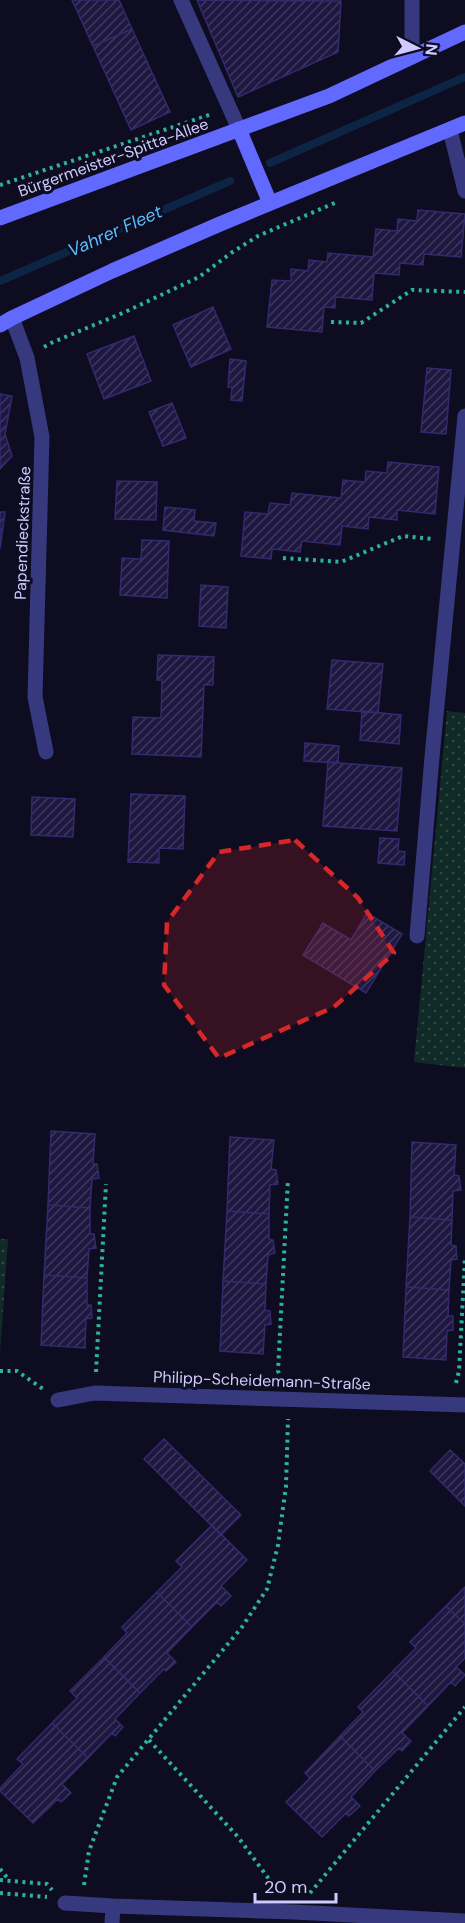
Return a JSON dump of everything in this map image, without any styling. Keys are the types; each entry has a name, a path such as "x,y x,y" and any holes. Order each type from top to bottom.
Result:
{"main road":[{"name":"Bürgermeister-Spitta-Allee","path":"0,218 329,96 465,32"},
{"path":"6,322 112,271 465,123"},
{"path":"238,129 270,203"}],"street":[{"path":"181,0 238,129"},
{"path":"412,0 412,57"},
{"path":"450,130 465,191"},
{"name":"Papendieckstraße","path":"6,322 27,358 42,437 35,697 46,752"},
{"path":"417,936 465,416"},
{"name":"Philipp-Scheidemann-Straße","path":"58,1400 95,1393 458,1405"},
{"path":"65,1903 465,1921"},
{"path":"112,1906 112,1923"}],"path":[{"path":"27,358 51,342 125,312 199,277 258,236 346,198"},
{"path":"331,322 361,323 412,290 465,292"},
{"path":"283,558 341,562 403,536 454,541"},
{"path":"82,1904 89,1851 117,1776 242,1627 267,1589 278,1545 286,1486 289,1398 278,1371 288,1179"},
{"path":"95,1393 106,1184"},
{"path":"458,1405 465,1258"},
{"path":"0,1371 17,1371 58,1400"},
{"path":"149,1740 238,1837 294,1912 465,1707"},
{"path":"0,1869 10,1881"},
{"path":"0,1880 47,1884"},
{"path":"0,1893 45,1897"}],"highlighted area":[{"path":"295,840 358,898 394,953 334,1007 219,1058 164,985 167,922 219,852"}],"green space":[{"path":"447,711 465,713 465,1068 414,1062"},
{"path":"0,1239 8,1239 0,1354"}],"building":[{"path":"72,0 119,0 132,29 93,46"},
{"path":"197,0 341,1 338,52 238,97"},
{"path":"132,29 170,112 131,130 93,46"},
{"path":"418,210 465,214 461,257 424,254 423,265 400,263 399,275 374,273 372,300 335,297 335,308 324,307 322,332 267,327 272,280 291,281 291,269 308,271 309,260 327,262 328,253 373,257 376,229 397,231 398,219 417,221"},
{"path":"213,307 231,349 191,367 173,325"},
{"path":"134,336 151,381 104,399 87,354"},
{"path":"230,359 246,361 242,401 231,400 232,387 228,387"},
{"path":"427,368 451,370 446,434 421,432"},
{"path":"0,394 12,396 5,434 12,456 0,469"},
{"path":"172,403 186,438 163,446 149,412"},
{"path":"388,462 439,467 435,514 397,510 397,520 369,517 368,529 342,526 340,545 302,541 300,552 272,549 271,559 241,556 245,512 268,514 270,503 290,505 292,493 341,498 343,480 365,482 366,471 387,473"},
{"path":"117,481 157,482 156,520 115,519"},
{"path":"165,507 195,510 194,521 216,523 214,536 163,530"},
{"path":"0,512 5,512 0,549"},
{"path":"142,540 169,541 167,598 120,595 122,558 141,559"},
{"path":"201,585 228,587 226,628 199,626"},
{"path":"158,655 214,657 213,685 204,685 201,757 132,754 133,717 161,718 162,680 157,680"},
{"path":"332,660 383,664 378,713 327,709"},
{"path":"362,711 401,715 399,744 360,740"},
{"path":"305,743 339,746 338,763 304,761"},
{"path":"328,762 402,768 397,831 323,826"},
{"path":"131,794 185,796 183,849 159,848 159,863 128,862"},
{"path":"32,797 75,799 73,837 31,835"},
{"path":"380,838 399,839 398,851 405,852 404,865 378,863"},
{"path":"367,913 402,934 366,993 303,955 323,923 351,940"},
{"path":"51,1131 95,1134 93,1164 97,1164 99,1178 92,1179 90,1208 48,1205"},
{"path":"230,1137 274,1140 271,1169 276,1170 278,1184 270,1185 269,1214 227,1211"},
{"path":"412,1142 456,1145 454,1175 459,1176 461,1190 453,1191 452,1220 410,1217"},
{"path":"48,1205 90,1208 90,1234 94,1234 96,1248 89,1249 87,1278 44,1275"},
{"path":"227,1211 269,1214 269,1239 273,1240 275,1253 268,1255 266,1284 223,1281"},
{"path":"410,1217 452,1220 451,1245 456,1246 457,1259 451,1260 449,1290 406,1287"},
{"path":"44,1275 87,1278 87,1305 91,1305 92,1318 86,1319 85,1348 41,1345"},
{"path":"223,1281 266,1284 265,1310 270,1311 271,1324 265,1325 263,1354 220,1351"},
{"path":"406,1287 449,1290 448,1316 453,1316 453,1330 447,1331 446,1360 403,1357"},
{"path":"164,1439 241,1515 221,1535 144,1459"},
{"path":"450,1450 465,1464 465,1506 430,1471"},
{"path":"212,1525 247,1560 221,1586 231,1596 221,1606 217,1602 192,1627 157,1592 182,1567 176,1561"},
{"path":"465,1587 465,1624 446,1606"},
{"path":"157,1592 192,1627 167,1653 176,1662 166,1671 164,1669 140,1693 104,1657 127,1633 122,1627"},
{"path":"446,1606 465,1624 465,1658 456,1667 465,1675 455,1686 451,1682 428,1706 393,1671 416,1648 410,1642"},
{"path":"104,1657 140,1693 115,1719 123,1727 115,1736 112,1733 88,1758 52,1723 77,1698 70,1691"},
{"path":"393,1671 428,1706 402,1733 411,1741 402,1751 399,1748 375,1771 340,1736 363,1712 358,1707"},
{"path":"52,1723 88,1758 62,1784 71,1793 61,1802 58,1799 33,1823 0,1791 0,1788 23,1764 17,1759"},
{"path":"340,1736 375,1771 351,1797 360,1806 349,1816 346,1813 322,1837 286,1802 310,1778 305,1773"}],"waterway":[{"name":"Vahrer Fleet","path":"270,163 465,77"},
{"name":"Vahrer Fleet","path":"0,281 230,181"}]}
